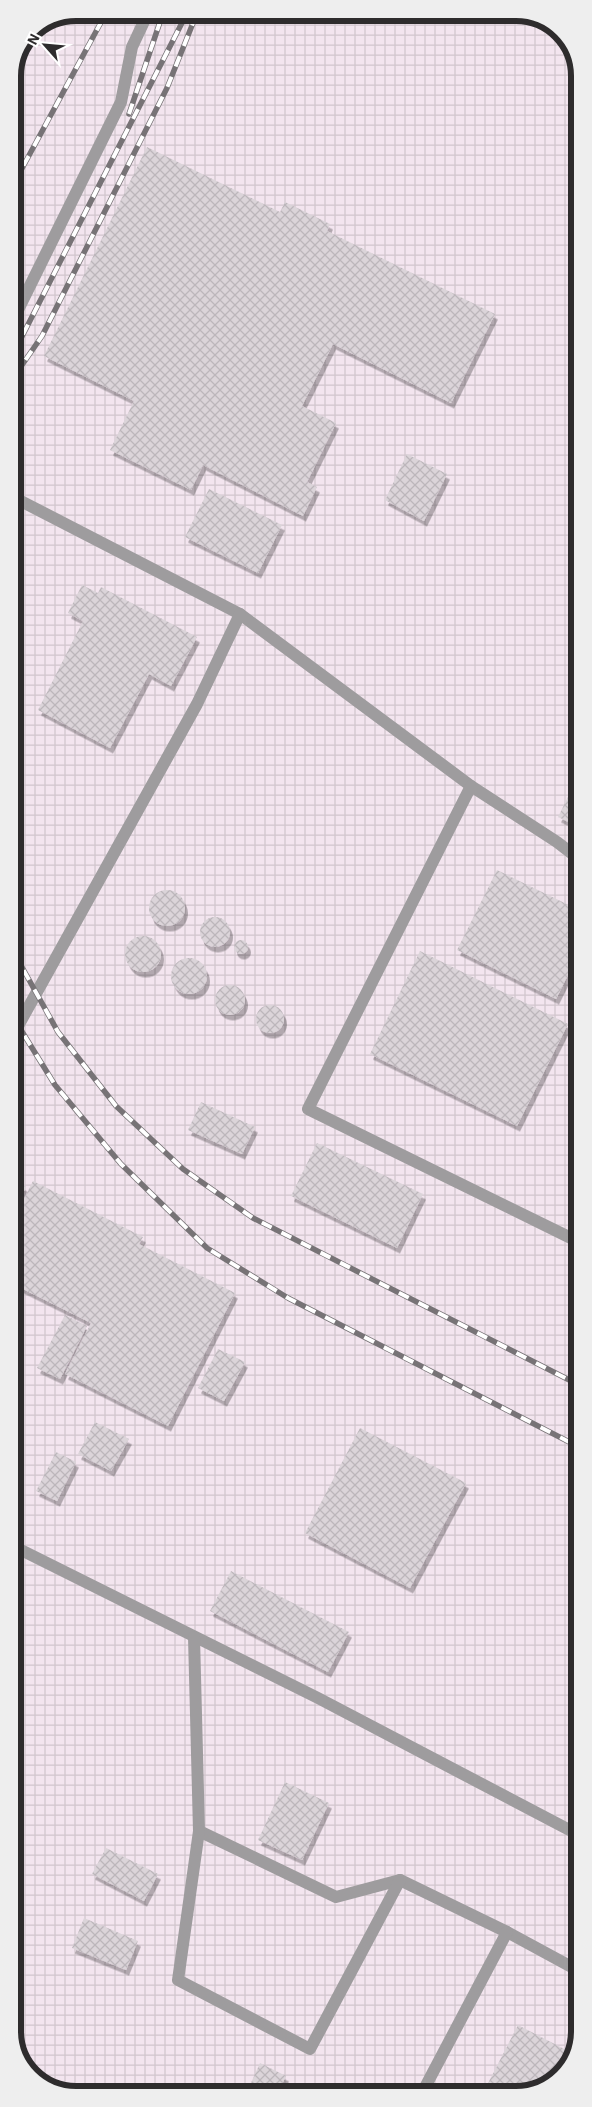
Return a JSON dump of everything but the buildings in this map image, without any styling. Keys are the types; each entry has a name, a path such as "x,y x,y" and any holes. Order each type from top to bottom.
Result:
{"lane":[{"path":"21,304 121,102 132,47 144,21"},
{"path":"21,500 240,614 471,786 571,853"},
{"path":"21,1021 197,704 240,614"},
{"path":"471,786 308,1109 571,1236"},
{"path":"21,1550 318,1698 571,1831"},
{"path":"194,1637 199,1831 178,1980 310,2049 400,1880"},
{"path":"199,1831 336,1897 400,1880 507,1932 571,1966"},
{"path":"426,2086 507,1932"}],"shaded area":[{"path":"519,21 537,25 552,35 567,55 570,65 571,2031 568,2048 555,2070 537,2082 527,2085 73,2086 55,2082 40,2072 29,2058 22,2042 21,76 25,55 37,37 55,25 65,22"}],"railway":[{"path":"21,170 102,21"},
{"path":"129,114 160,21"},
{"path":"21,338 183,21"},
{"path":"21,366 42,336 167,88 194,21"},
{"path":"21,965 58,1032 116,1106 183,1169 253,1218 571,1381"},
{"path":"21,1030 55,1085 121,1164 207,1248 288,1298 571,1443"}]}
